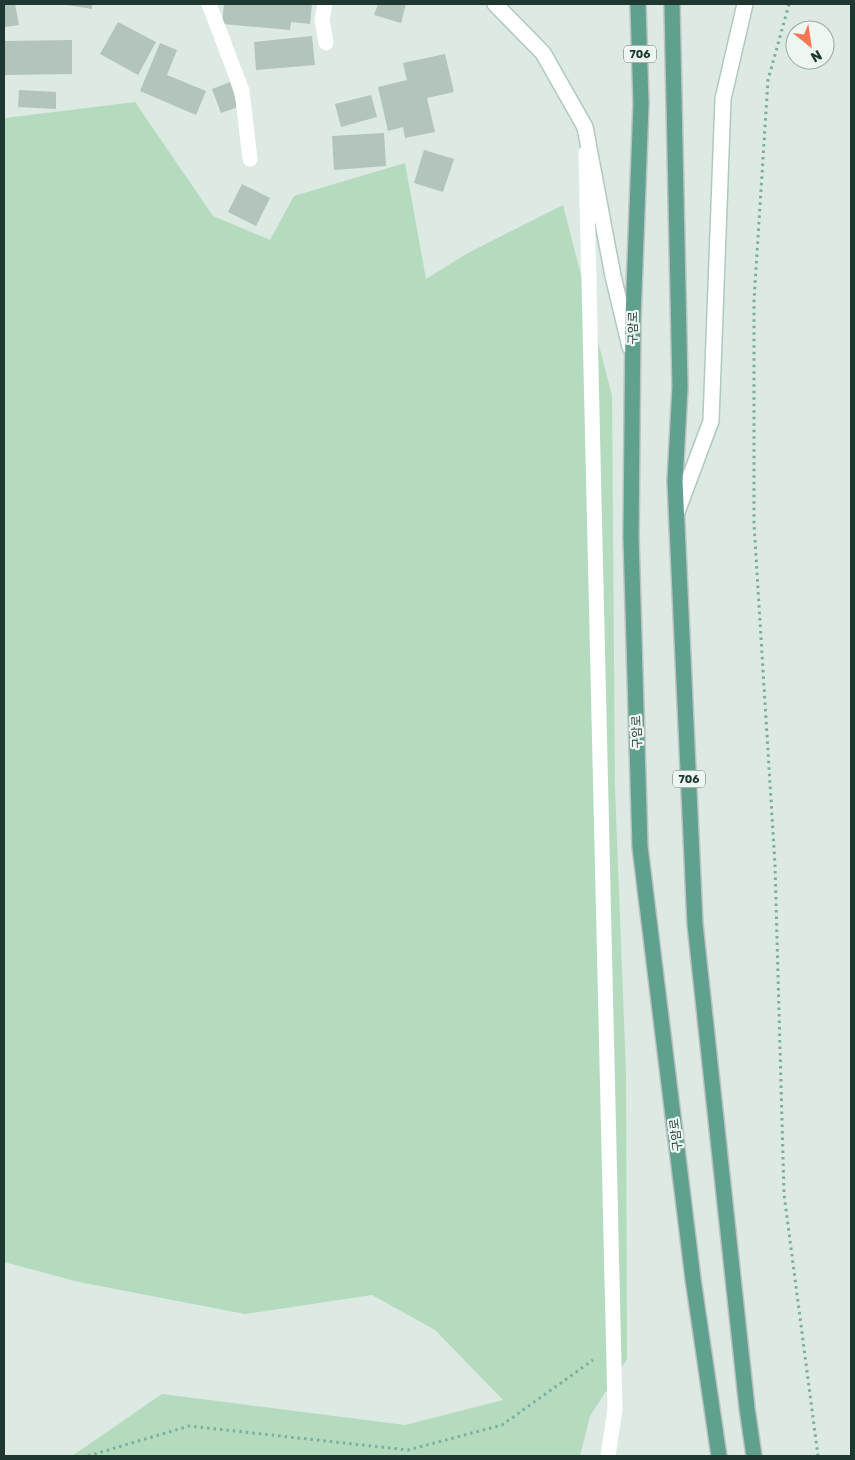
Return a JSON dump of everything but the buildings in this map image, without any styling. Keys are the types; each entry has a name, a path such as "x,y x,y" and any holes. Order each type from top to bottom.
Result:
{"main road":[{"path":"209,4 242,91 250,159"},
{"path":"325,4 322,19 326,43"},
{"path":"495,4 543,54 585,127 613,276 633,359"},
{"name":"구암로","path":"638,4 641,104 633,359 631,537 640,847 693,1279 719,1456"},
{"name":"706","path":"672,4 680,387 675,481 695,924 747,1408 754,1456"},
{"path":"676,512 711,421 723,99 746,4"},
{"path":"585,127 614,1345 615,1409 608,1456"}],"path":[{"path":"789,4 768,80 755,281 754,524 775,865 784,1194 818,1456"},
{"path":"88,1456 189,1426 408,1450 502,1425 614,1345"}],"green space":[{"path":"135,102 213,216 270,240 294,196 405,163 426,279 466,254 563,205 612,396 615,788 626,1072 627,1359 590,1416 580,1456 72,1456 162,1394 405,1425 503,1400 435,1330 372,1295 245,1314 79,1282 4,1262 4,116 5,118"}]}
